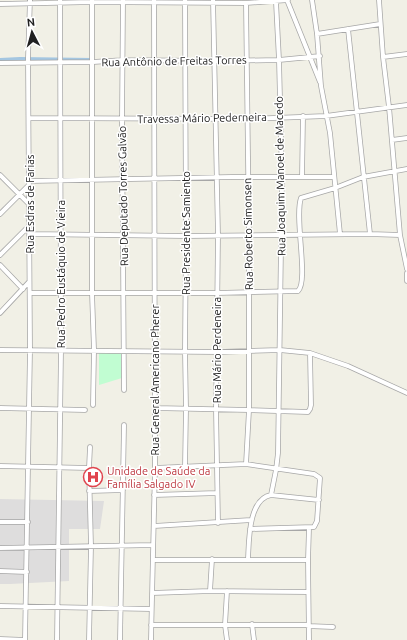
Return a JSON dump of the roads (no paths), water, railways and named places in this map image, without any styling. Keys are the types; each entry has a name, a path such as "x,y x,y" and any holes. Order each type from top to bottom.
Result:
{"street":[{"path":"0,4 60,1 213,1 246,3 288,0 322,86"},
{"path":"312,0 318,34 326,116 330,133 340,234"},
{"path":"379,0 400,235 407,270"},
{"name":"Rua Pedro Eustáquio de Vieira","path":"57,640 61,350 60,1"},
{"path":"92,1 93,405"},
{"name":"Rua Deputado Torres Galvão","path":"123,1 124,60 122,119 125,351 124,390"},
{"name":"Rua General Americano Pherer","path":"151,640 155,468 154,1"},
{"name":"Rua Presidente Samiento","path":"185,1 185,467"},
{"name":"Rua Mário Perdeneira","path":"213,1 218,235 216,409 218,523"},
{"name":"Rua Esdras de Farias","path":"25,640 28,548 30,350 28,61 30,2"},
{"name":"Rua Joaquim Manoel de Macedo","path":"271,495 276,470 279,411 282,235 279,60 276,2"},
{"name":"Rua Roberto Simonsen","path":"246,3 249,235 249,410 246,464"},
{"path":"318,34 380,24"},
{"path":"348,29 370,234"},
{"path":"383,57 407,54"},
{"name":"Rua Antônio de Freitas Torres","path":"0,63 61,60 93,62 124,60 279,60 320,56"},
{"name":"Travessa Mário Pederneira","path":"29,118 247,119 326,116 407,105"},
{"path":"302,177 303,116"},
{"path":"392,140 407,138"},
{"path":"30,293 298,292 301,289 302,282 298,223 300,198 335,188 364,177 407,169"},
{"path":"0,175 29,204"},
{"path":"0,214 30,182 61,179 334,177"},
{"path":"0,255 30,225"},
{"path":"30,234 186,236 340,234 400,235"},
{"path":"0,265 23,289"},
{"path":"407,273 407,281"},
{"path":"0,313 29,282"},
{"path":"0,350 217,352 280,350 310,352 348,366 407,393"},
{"path":"155,408 305,413 309,411 311,405 310,352"},
{"path":"0,408 85,410"},
{"path":"120,640 124,425"},
{"path":"89,640 91,546 89,468 90,447"},
{"path":"155,468 246,464 276,470 314,474 320,478 316,526 309,528 250,529"},
{"path":"0,466 89,468"},
{"path":"90,491 123,490"},
{"path":"154,495 217,493"},
{"path":"248,559 251,520 259,504 265,497 271,495 319,500"},
{"path":"154,526 251,520"},
{"path":"0,522 28,522"},
{"path":"308,640 309,528"},
{"path":"0,548 153,546"},
{"path":"210,591 212,559"},
{"path":"153,560 308,560"},
{"path":"0,571 27,572"},
{"path":"227,591 225,626 227,640"},
{"path":"152,592 308,592"},
{"path":"0,606 151,609"},
{"path":"252,624 254,640"},
{"path":"151,625 225,626 252,624 333,626"},
{"path":"0,639 25,640"}],"waterway":[{"path":"0,60 92,60"}],"place":[{"name":"Unidade de Saúde da Família Salgado IV","path":"93,477"}]}
